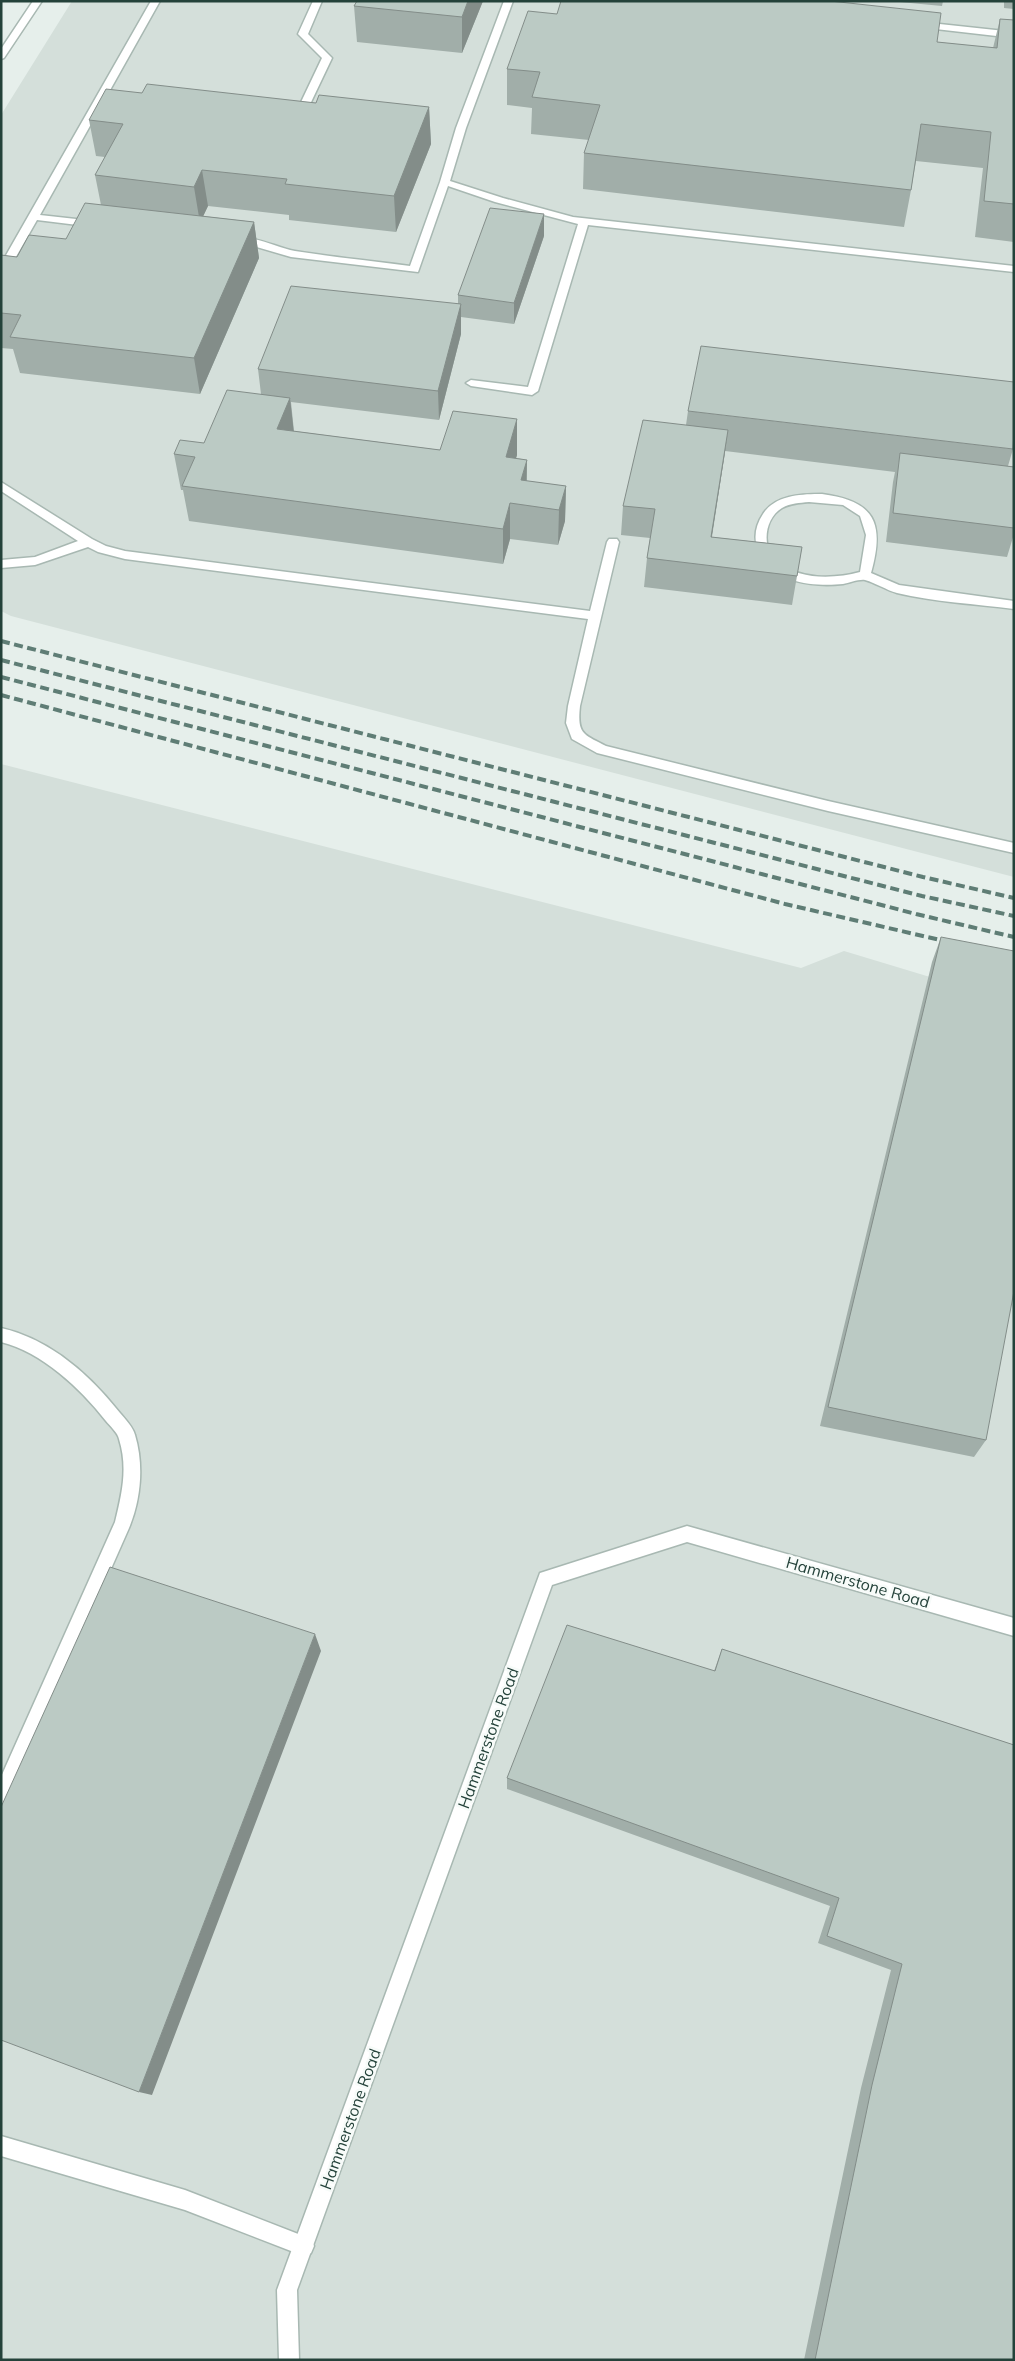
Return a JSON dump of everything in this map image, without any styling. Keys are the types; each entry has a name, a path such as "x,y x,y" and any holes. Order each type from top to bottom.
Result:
{"street":[{"path":"1,56 38,1"},
{"path":"5,267 33,217 103,104 156,1"},
{"path":"285,125 295,126 327,58 303,34 318,1"},
{"path":"225,240 254,243 291,254 414,270 445,182 461,128 509,1"},
{"path":"906,24 1014,34"},
{"path":"445,182 499,200 584,221 1014,269"},
{"path":"33,217 100,225"},
{"path":"471,383 532,391 584,221"},
{"path":"1,486 88,542 102,549 133,556 595,616"},
{"path":"865,575 872,549 872,532 865,513 854,506 838,501 805,498 791,500 770,512 764,524 760,540 764,555 771,565 787,574 820,579 854,578 865,575 882,584 899,589 1014,605"},
{"path":"1,564 23,564 45,559 88,542"},
{"path":"613,542 574,706 572,723 577,736 602,750 828,806 1014,848"},
{"path":"1,1335 14,1338 58,1362 95,1394 126,1434 133,1482 122,1522 1,1798"},
{"name":"Hammerstone Road","path":"289,2360 287,2290 546,1579 687,1534 1014,1626"},
{"path":"1,2146 185,2200 304,2246"}],"shaded area":[{"path":"72,1 1014,1 1014,877 11,616 1,611 1,115"},
{"path":"1,764 801,968 844,951 930,977 935,955 1014,974 1014,2360 1,2360"}],"building":[{"path":"357,1 468,1 462,17 354,6"},
{"path":"561,1 830,1 941,13 937,42 997,48 1000,19 1014,20 1014,204 984,201 991,132 921,124 911,190 584,153 600,105 532,97 540,72 507,69 528,11 557,14"},
{"path":"147,84 316,103 319,95 429,107 394,196 285,184 287,179 202,170 194,187 95,175 123,124 89,120 106,89 142,93"},
{"path":"85,203 254,222 194,358 10,337 21,315 1,313 1,255 17,257 29,235 66,239"},
{"path":"490,208 544,214 514,303 458,295"},
{"path":"291,286 461,304 438,391 258,369"},
{"path":"701,346 1014,382 1013,449 688,411"},
{"path":"227,390 290,398 277,429 440,450 453,411 517,419 506,457 527,460 521,480 566,486 559,510 510,503 503,529 182,486 195,457 174,454 180,440 204,443"},
{"path":"643,420 728,430 711,537 802,547 797,576 647,558 655,509 623,506"},
{"path":"900,453 1014,467 1014,528 893,513"},
{"path":"941,937 1014,951 1014,1291 986,1440 828,1407"},
{"path":"110,1567 315,1634 139,2092 1,2040 1,1807"},
{"path":"567,1625 715,1671 722,1649 1014,1745 1014,2360 815,2360 872,2085 902,1964 827,1936 839,1898 507,1778"}],"railway":[{"path":"1,641 923,877 1014,898"},
{"path":"1,660 922,896 1014,916"},
{"path":"1,677 916,914 1014,937"},
{"path":"1,695 785,904 953,943"}]}
